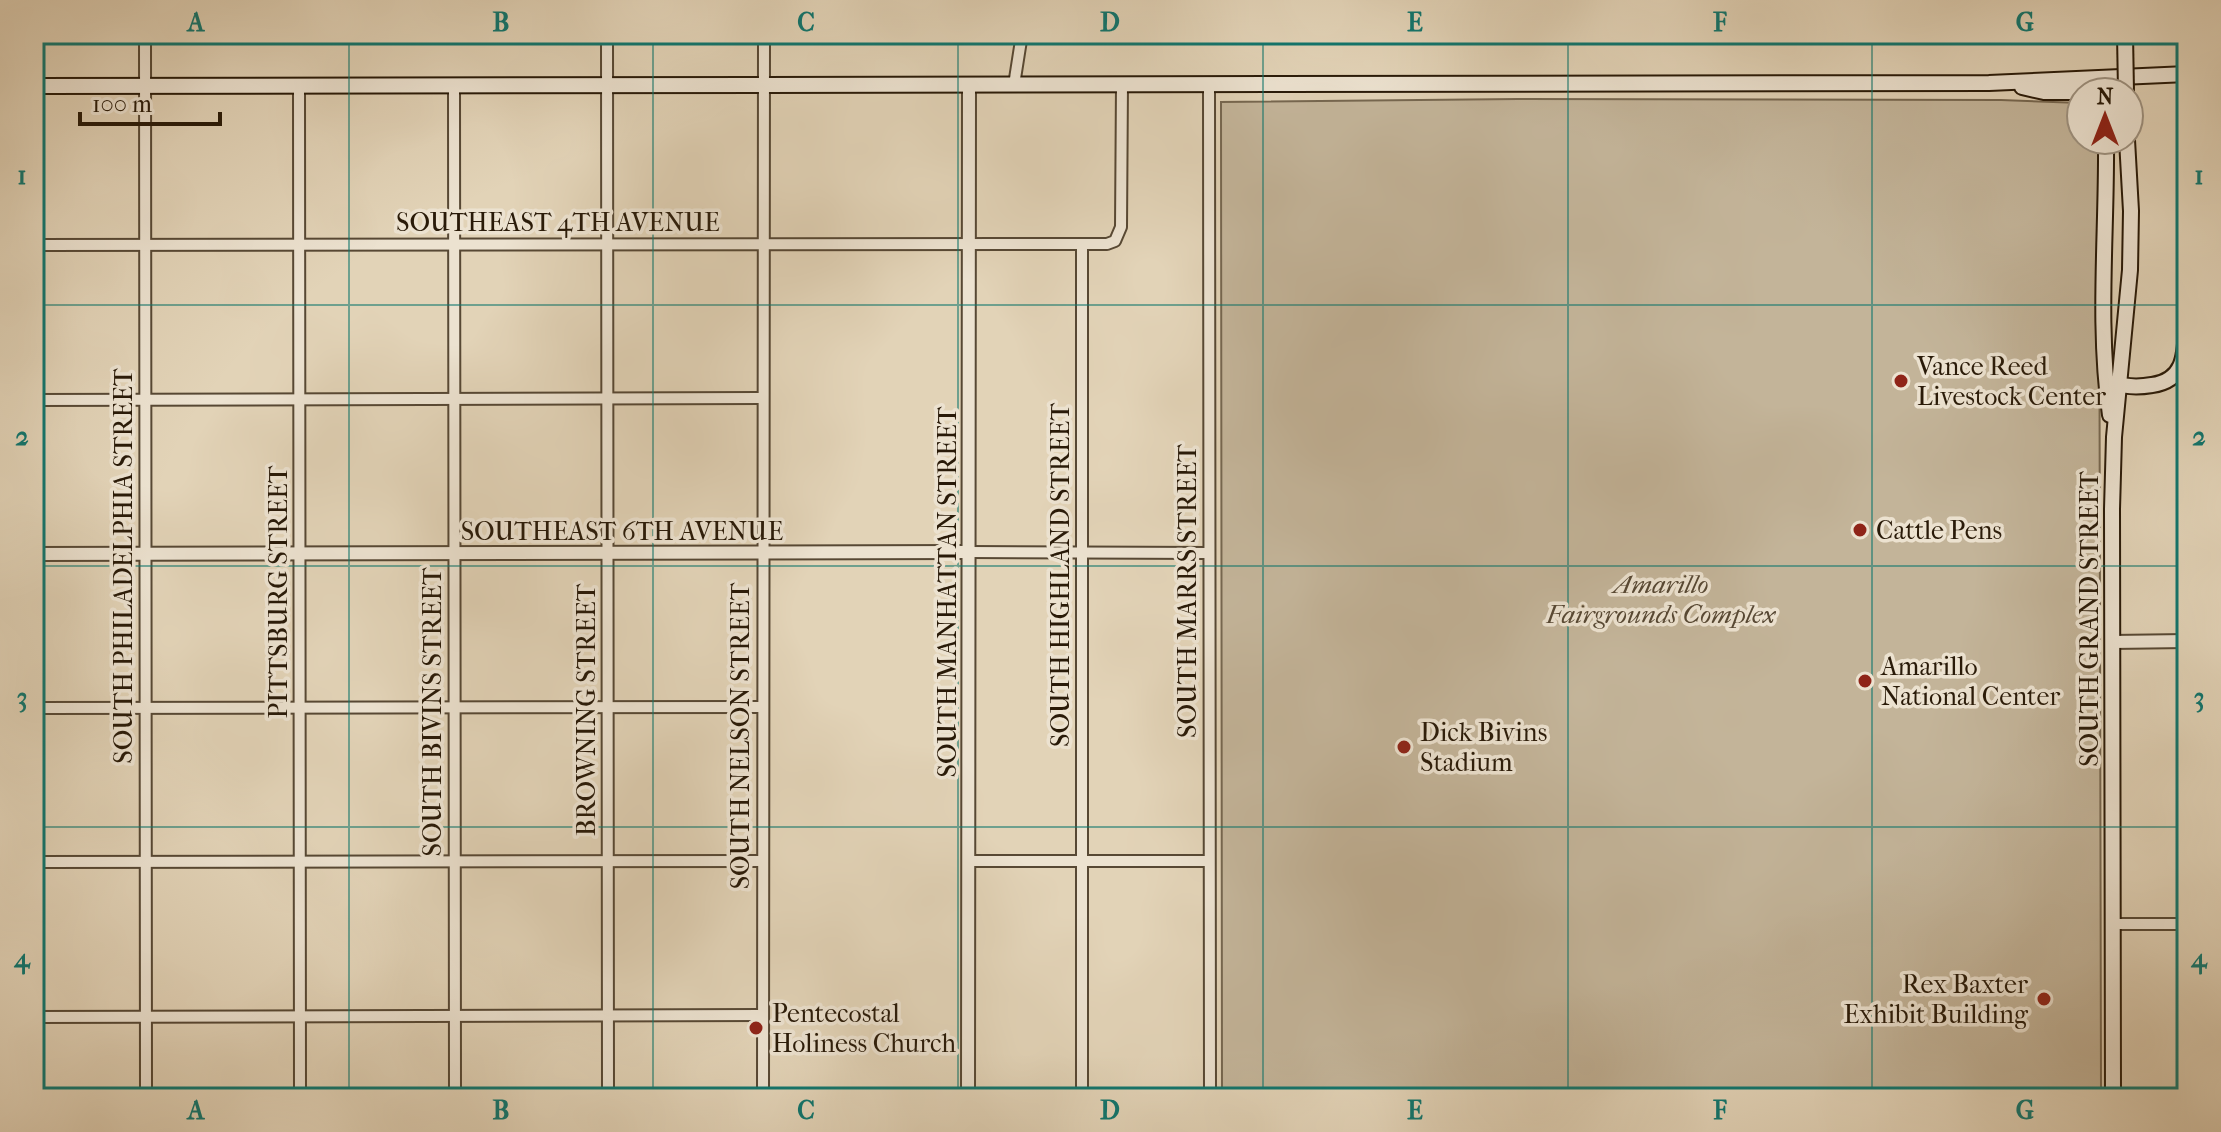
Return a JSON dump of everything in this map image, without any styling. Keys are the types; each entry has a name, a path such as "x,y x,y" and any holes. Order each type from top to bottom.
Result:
{"main road":[{"path":"2125,34 2126,76"},
{"path":"34,86 2006,83 2187,74"},
{"path":"2006,83 2044,92 2065,92"},
{"path":"2106,156 2105,375 2114,437"},
{"name":"SOUTH GRAND STREET","path":"2113,1098 2112,509 2114,437 2130,270 2128,156"},
{"path":"2105,375 2111,383 2120,385 2167,382 2176,375 2182,364 2187,315"}],"street":[{"name":"SOUTH PHILADELPHIA STREET","path":"145,34 146,1098"},
{"name":"BROWNING STREET","path":"607,34 608,1098"},
{"name":"SOUTH NELSON STREET","path":"763,1098 764,34"},
{"path":"1014,85 1022,34"},
{"path":"1082,244 1115,241 1121,227 1122,84"},
{"name":"PITTSBURG STREET","path":"299,85 300,1098"},
{"name":"SOUTH BIVINS STREET","path":"454,85 455,1098"},
{"name":"SOUTH MANHATTAN STREET","path":"968,1098 969,85"},
{"name":"SOUTH MARRS STREET","path":"1209,85 1210,1098"},
{"name":"SOUTHEAST 4TH AVENUE","path":"34,245 1082,244"},
{"name":"SOUTH HIGHLAND STREET","path":"1082,244 1082,1098"},
{"path":"34,400 762,398"},
{"name":"SOUTHEAST 6TH AVENUE","path":"34,554 1209,553"},
{"path":"2112,642 2187,641"},
{"path":"34,708 763,707"},
{"path":"34,862 763,861"},
{"path":"969,861 1209,861"},
{"path":"2113,924 2187,924"},
{"path":"34,1017 763,1015"}],"green space":[{"name":"Amarillo Fairgrounds Complex","path":"1518,99 2065,102 2065,156 2099,156 2101,1098 1222,1098 1221,102"}],"place":[{"name":"Vance Reed Livestock Center","path":"1901,381"},
{"name":"Cattle Pens","path":"1860,530"},
{"name":"Amarillo National Center","path":"1865,681"},
{"name":"Dick Bivins Stadium","path":"1404,747"},
{"name":"Rex Baxter Exhibit Building","path":"2044,999"},
{"name":"Pentecostal Holiness Church","path":"756,1028"}]}
